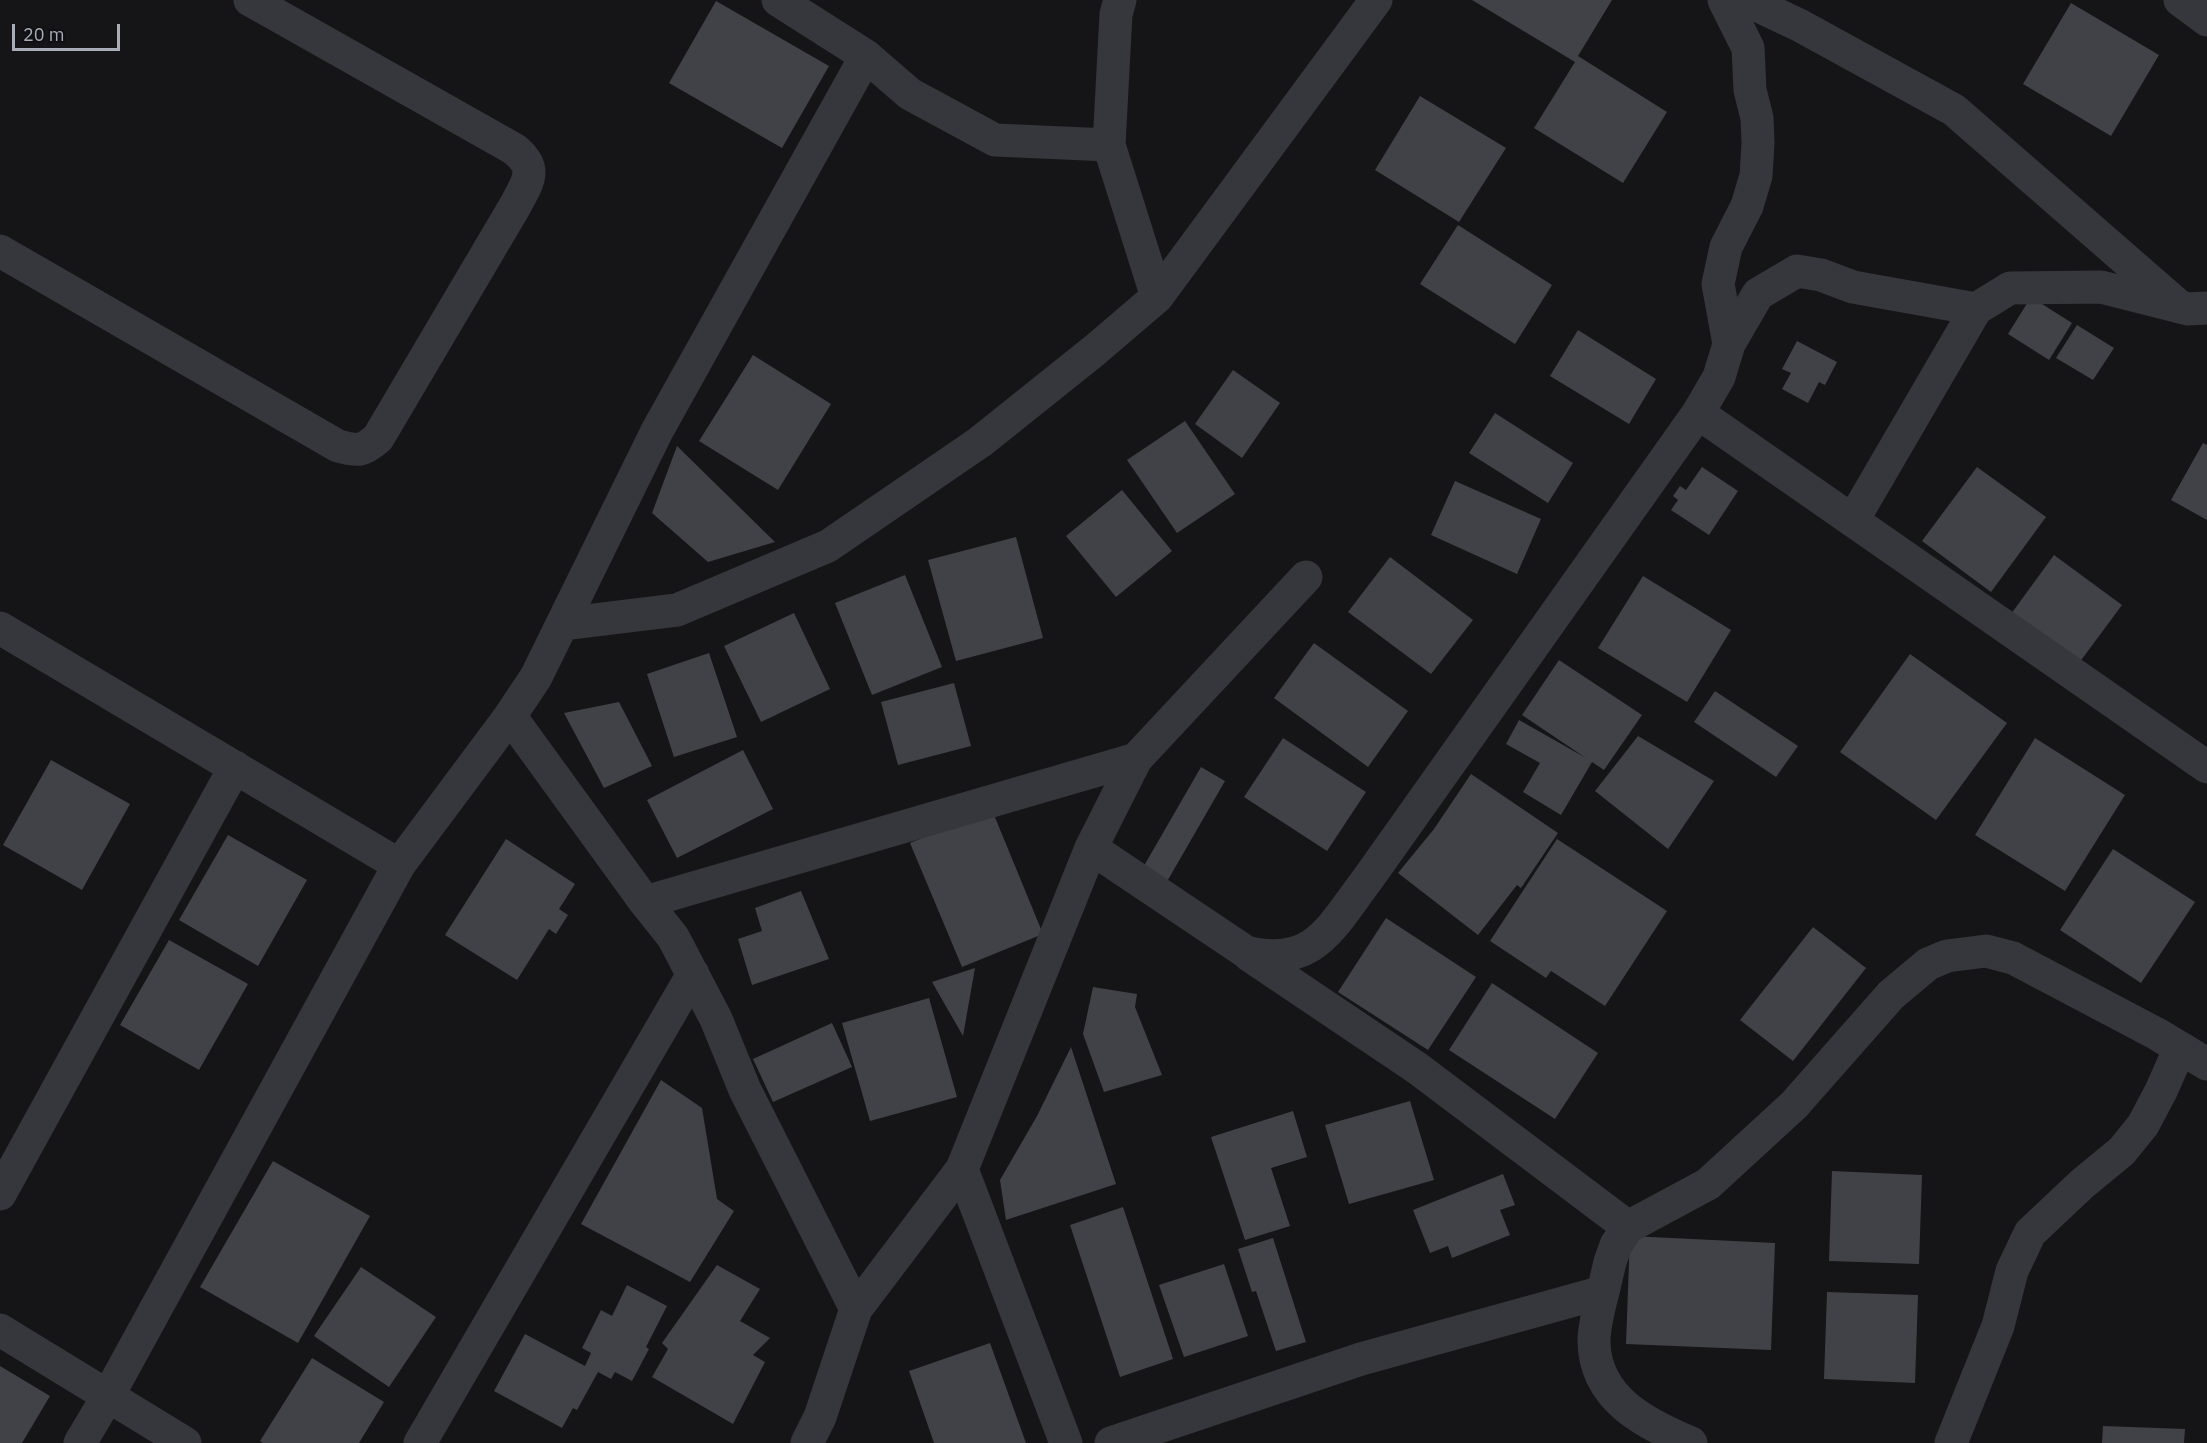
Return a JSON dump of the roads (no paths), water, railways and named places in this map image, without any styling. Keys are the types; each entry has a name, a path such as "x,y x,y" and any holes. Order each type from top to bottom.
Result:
{"street":[{"path":"0,250 338,446 357,451 366,448 378,438 515,206 526,183 528,164 525,157 514,149 250,0"},
{"path":"778,0 867,56 910,94 995,140 1109,145"},
{"path":"1120,0 1116,14 1109,145 1157,297"},
{"path":"562,624 677,610 828,546 980,442 1157,297 1376,0"},
{"path":"1724,0 1748,48 1750,90 1757,118 1758,142 1756,176 1747,206 1726,247 1718,284 1729,344"},
{"path":"1746,0 1800,25 1954,110 2194,308"},
{"path":"2180,0 2207,20"},
{"path":"80,1443 108,1396 399,865 510,716 536,677 657,431 867,56"},
{"path":"1246,952 1266,957 1284,957 1307,949 1323,937 1381,861 1698,413 1719,377 1729,344 1758,294 1797,271 1821,275 1853,287 1976,309"},
{"path":"1853,520 1976,309 2010,288 2101,287 2194,308"},
{"path":"1698,413 2207,767"},
{"path":"807,1443 820,1417 856,1310 962,1169 1091,848 1136,759 1306,577"},
{"path":"0,628 399,865"},
{"path":"510,716 673,937 716,1019 745,1090 856,1310"},
{"path":"645,902 1136,759"},
{"path":"0,1194 235,767"},
{"path":"1091,848 1417,1068 1628,1227"},
{"path":"1691,1443 1656,1428 1634,1415 1607,1383 1598,1365 1594,1343 1596,1320 1616,1245 1628,1227 1708,1184 1794,1105 1890,995 1928,964 1947,956 1986,951 2013,958 2194,1056 2161,1092 2142,1125 2122,1151 2082,1184 2030,1233 2012,1271 1998,1326 1951,1443"},
{"path":"420,1443 693,974"},
{"path":"962,1169 1066,1443"},
{"path":"1111,1443 1361,1359 1603,1292"},
{"path":"0,1330 185,1443"}]}
